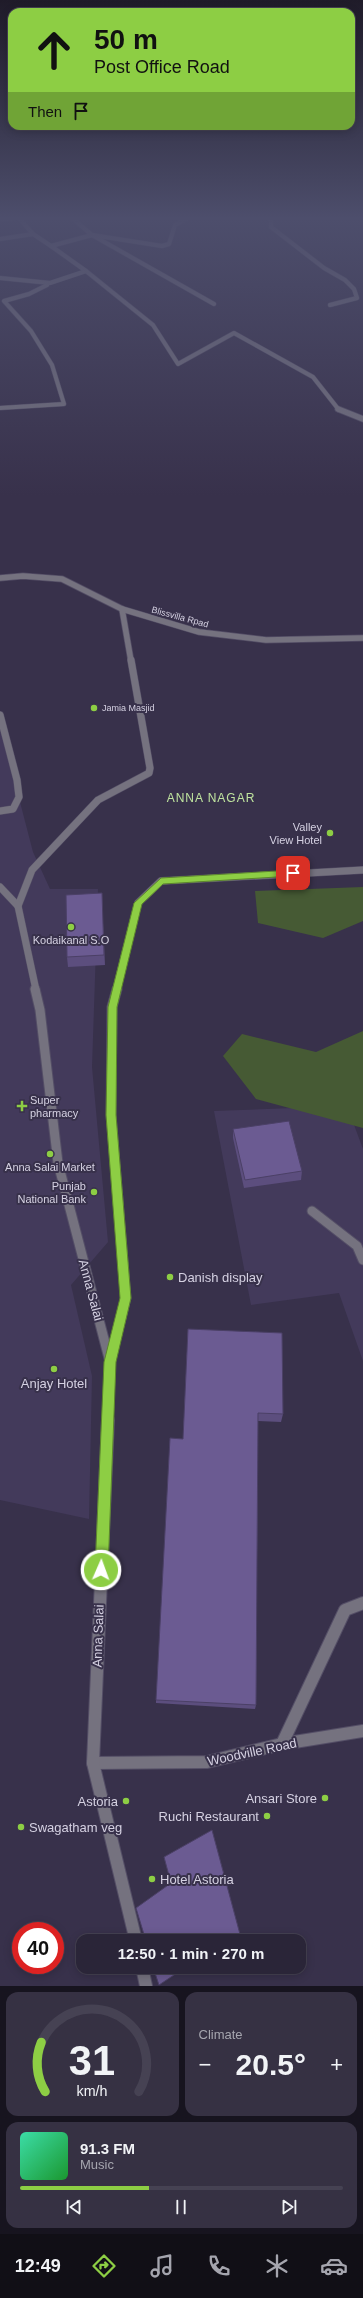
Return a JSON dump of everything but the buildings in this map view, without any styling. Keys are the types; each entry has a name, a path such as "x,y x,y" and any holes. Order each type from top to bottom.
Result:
{"street":[{"path":"0,408 64,404 52,365 31,330 11,311"},
{"path":"137,311 154,326 178,364 234,333 313,376 339,410 363,419"},
{"name":"Blissvilla Rpad","path":"0,578 23,576 62,579 122,609 200,632 266,640 360,638"},
{"path":"0,887 18,906 32,870 98,800 149,773 150,768 141,706 122,609"},
{"path":"360,638 363,645"},
{"path":"0,715 17,780 19,797 13,809 0,810"},
{"path":"110,1362 126,1298 111,1115 112,1007 138,903 161,881 363,870"},
{"name":"Anna Salai","path":"18,906 40,1010 58,1163 110,1362 93,1763 134,1934"},
{"path":"312,1210 358,1246 363,1260"},
{"path":"282,1744 345,1610 363,1603"},
{"name":"Woodville Road","path":"93,1763 207,1762 282,1744 363,1731"},
{"path":"143,1974 146,1986"}],"shaded area":[{"name":"Anna Salai Market","path":"0,725 33,852 50,889 98,889 92,1067 108,1242 71,1285 92,1376 89,1519 0,1500"},
{"path":"347,1106 363,1149 363,1361 339,1293 251,1305 214,1111"}],"green space":[{"path":"363,887 363,921 323,938 258,923 255,891"},
{"path":"363,1031 363,1128 256,1099 223,1056 242,1034 316,1052"}],"place":[{"name":"Jamia Masjid","path":"94,708"},
{"name":"Valley View Hotel","path":"330,833"},
{"name":"Kodaikanal S.O","path":"71,927"},
{"name":"Super pharmacy","path":"22,1106"},
{"name":"Anna Salai Market","path":"50,1154"},
{"name":"Punjab National Bank","path":"94,1192"},
{"name":"Danish display","path":"170,1277"},
{"name":"Anjay Hotel","path":"54,1369"},
{"name":"Ansari Store","path":"325,1798"},
{"name":"Astoria","path":"126,1801"},
{"name":"Ruchi Restaurant","path":"267,1816"},
{"name":"Swagatham veg","path":"21,1827"},
{"name":"Hotel Astoria","path":"152,1879"}],"district":[{"name":"ANNA NAGAR","path":"211,798"}],"route":[{"path":"101,1570 110,1362 126,1298 111,1115 112,1007 138,903 161,881 252,874 293,873"}]}
